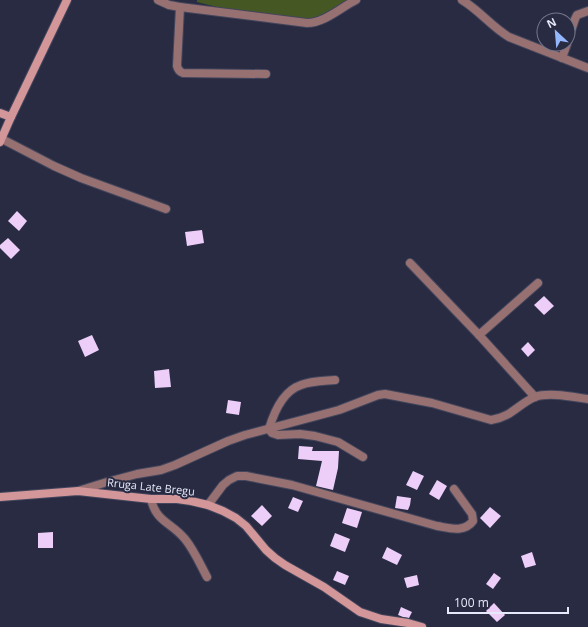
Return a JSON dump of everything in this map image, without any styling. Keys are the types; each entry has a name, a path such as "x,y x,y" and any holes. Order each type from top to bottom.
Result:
{"main road":[{"path":"1,140 67,0"},
{"path":"0,113 11,116"},
{"name":"Rruga Late Bregu","path":"0,497 78,490 151,498 177,499 208,505 236,518 246,526 266,550 275,558 324,587 360,612 381,619 408,623 422,627"}],"street":[{"path":"158,0 169,5 180,7 307,23 314,23 321,20 356,0"},
{"path":"462,0 509,37 588,68"},
{"path":"180,7 177,66 180,72 266,74"},
{"path":"576,18 578,15 588,11"},
{"path":"562,58 564,52"},
{"path":"1,140 82,178 166,209"},
{"path":"410,263 479,335 535,397"},
{"path":"479,335 538,283"},
{"path":"269,429 281,401 295,387 301,384 335,380"},
{"path":"78,490 137,474 175,466 228,441 245,435 339,410 378,395 385,394 432,402 491,420 504,417 535,397 543,395 588,399"},
{"path":"269,429 272,433 278,435 300,434 338,442 363,456"},
{"path":"208,505 223,485 229,480 237,476 246,476 292,485 437,526 462,529 469,526 473,521 472,514 454,489"},
{"path":"151,498 154,510 158,516 184,537 207,577"}],"green space":[{"path":"197,0 349,0 316,20 217,7 197,2"}],"building":[{"path":"17,211 27,221 19,231 8,221"},
{"path":"202,230 204,243 187,246 185,232"},
{"path":"8,238 20,250 11,259 0,248 0,245"},
{"path":"544,296 554,306 544,315 534,305"},
{"path":"92,335 99,350 85,357 78,341"},
{"path":"528,342 535,350 528,357 521,349"},
{"path":"169,369 171,387 155,388 154,371"},
{"path":"228,400 241,402 239,415 226,413"},
{"path":"299,446 313,447 312,451 339,451 338,468 333,490 316,486 322,461 298,459"},
{"path":"413,471 424,476 417,490 406,485"},
{"path":"437,480 447,486 439,500 429,494"},
{"path":"397,496 411,498 408,510 395,508"},
{"path":"293,497 303,501 298,512 288,508"},
{"path":"262,505 272,516 262,526 251,516"},
{"path":"490,507 501,516 490,528 480,518"},
{"path":"347,508 362,512 357,528 342,523"},
{"path":"53,532 53,548 38,548 38,533"},
{"path":"335,533 350,539 345,552 330,546"},
{"path":"387,547 402,555 397,565 382,558"},
{"path":"532,552 536,565 525,568 521,556"},
{"path":"337,571 349,576 345,585 333,580"},
{"path":"494,573 501,578 493,589 486,584"},
{"path":"417,575 419,585 407,588 404,578"},
{"path":"494,603 505,615 497,622 486,611"},
{"path":"401,607 412,612 409,618 398,615"}]}
